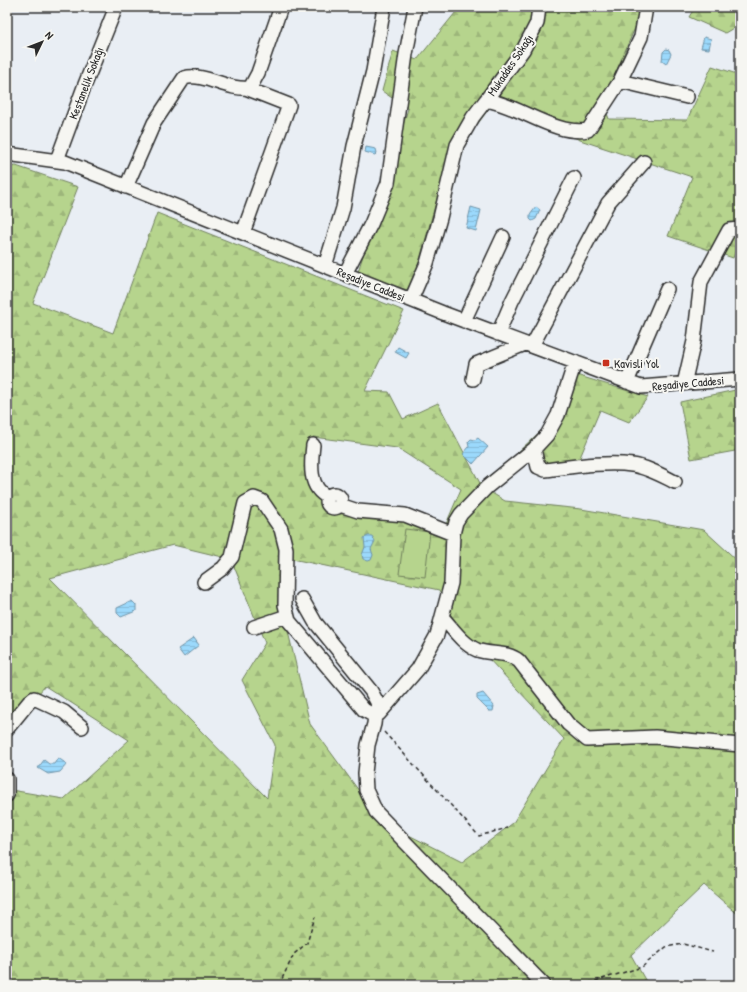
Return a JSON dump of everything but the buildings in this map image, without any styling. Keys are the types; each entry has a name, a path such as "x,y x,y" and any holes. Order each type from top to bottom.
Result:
{"street":[{"name":"Kestanelik Sokağı","path":"57,160 116,7"},
{"path":"248,89 258,73 281,7"},
{"path":"325,266 343,208 354,146 373,71 384,7"},
{"path":"345,274 370,224 388,183 406,54 415,7"},
{"name":"Mukaddes Sokağı","path":"411,300 427,263 440,218 457,145 473,117 523,50 537,23 538,7"},
{"path":"486,100 500,102 556,126 580,132 590,128 620,81 641,36 646,7"},
{"path":"126,186 154,123 184,78 192,76 237,88 248,89 289,105 243,233"},
{"path":"620,81 687,97"},
{"name":"Reşadiye Caddesi","path":"7,154 57,160 126,186 464,321 641,387 740,379"},
{"path":"473,379 476,364 528,345 608,203 644,162"},
{"path":"498,334 512,301 574,178"},
{"path":"684,384 694,341 701,282 729,230 740,228"},
{"path":"464,321 503,237"},
{"path":"627,382 667,289"},
{"path":"376,717 418,669 432,646 443,618 451,583 453,534 456,522 487,487 534,449 547,435 558,415 575,362"},
{"path":"313,445 311,464 313,479 321,491 328,497 327,503 330,507 336,508 340,505 358,511 406,515 453,534"},
{"path":"534,449 538,467 545,470 596,465 631,465 655,472 675,482"},
{"path":"204,582 223,568 232,557 245,503 250,499 258,498 266,505 281,529 286,549 284,586 287,616 293,626 364,710 376,717"},
{"path":"302,599 315,622 371,691 377,702 376,717 368,745 365,773 366,790 376,812 544,985"},
{"path":"254,627 287,616"},
{"path":"443,618 471,646 478,650 514,657 519,661 568,724 586,740 655,737 740,746"},
{"path":"7,729 34,698 64,712 82,727"},
{"path":"7,779 7,795"}],"path":[{"path":"376,717 479,836 507,828"},
{"path":"279,985 294,954 307,942 315,917"},
{"path":"582,985 642,967 666,947 683,944 713,952"}],"green space":[{"path":"460,7 644,7 603,102 609,119 687,120 712,66 740,75 740,239 733,258 668,236 692,177 580,140 493,103 446,167 411,291 357,275 408,109 382,91 393,51 417,60"},
{"path":"695,7 740,7 740,24 725,33 689,17"},
{"path":"16,166 78,187 33,303 113,333 157,213 404,311 365,391 389,392 403,419 438,403 482,487 505,501 581,509 704,530 740,563 740,916 704,885 631,955 648,985 7,985 7,785 11,790 64,799 129,740 45,686 7,730 7,167","holes":["313,437 397,448 461,489 444,529 403,518 327,513 304,467","173,545 231,559 265,643 242,680 275,745 267,798 50,578","283,557 439,590 454,622 564,739 513,823 462,862 381,821 310,724 285,619"]},
{"path":"573,374 648,397 629,422 600,410 573,474 517,453 546,426"},
{"path":"740,389 740,442 735,451 691,459 680,402"},
{"path":"405,529 430,532 425,577 399,574"}],"water":[{"path":"704,37 711,39 709,49 701,48"},
{"path":"666,49 669,50 671,54 666,64 662,61 663,52"},
{"path":"366,147 376,149 377,153 375,155 365,152"},
{"path":"471,207 481,210 476,231 466,228"},
{"path":"536,207 540,210 536,219 532,221 530,219 530,215"},
{"path":"398,347 409,353 406,358 395,352"},
{"path":"478,438 488,447 473,464 463,454 469,447 468,442 471,439 475,440"},
{"path":"372,536 375,541 371,549 373,555 371,560 368,561 363,559 362,555 365,547 364,538"},
{"path":"132,601 136,605 136,611 121,617 117,613 117,608"},
{"path":"194,638 199,645 184,657 178,649"},
{"path":"483,693 494,706 493,711 489,711 477,699 477,695"},
{"path":"58,758 67,764 60,772 48,774 38,768 44,760 49,764 54,764"}],"place":[{"name":"Kavisli Yol","path":"606,363"}]}
